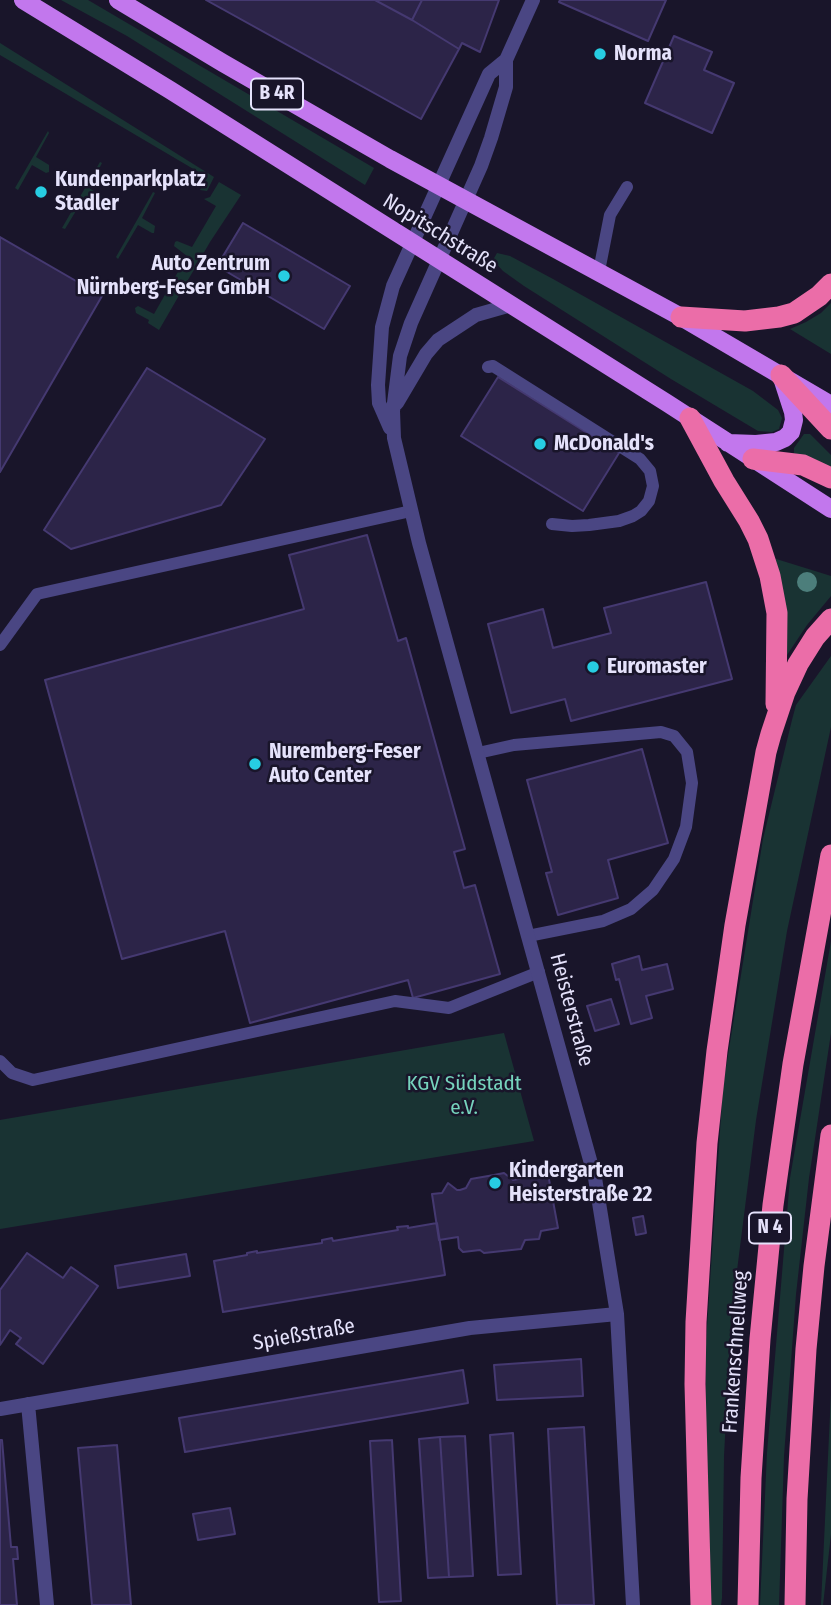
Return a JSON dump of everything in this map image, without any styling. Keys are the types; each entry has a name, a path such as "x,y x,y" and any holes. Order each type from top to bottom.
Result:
{"highway":[{"path":"681,317 745,321 779,317 794,313 831,284"},
{"path":"781,375 831,429"},
{"path":"690,418 749,521 770,576 776,613 776,716"},
{"path":"753,459 803,465 831,478"},
{"path":"701,1605 695,1384 700,1243 717,1051 735,925 766,752 776,716 798,664 815,637 831,619"},
{"name":"Frankenschnellweg","path":"748,1605 751,1478 770,1231 793,1064 831,855"},
{"name":"N 4","path":"794,1605 806,1349 831,1135"}],"main road":[{"name":"Nopitschstraße","path":"23,0 412,242 831,509"},
{"name":"Nopitschstraße","path":"118,0 223,63 438,185 681,317 831,405"},
{"path":"728,443 776,442 791,432 793,412 781,375"}],"street":[{"path":"506,60 533,0"},
{"name":"Heisterstraße","path":"394,438 393,411 400,356 411,323 491,138 506,87 506,60"},
{"name":"Heisterstraße","path":"506,60 489,74 393,286 382,327 379,403 394,438 411,511 595,1178 617,1314 633,1605"},
{"path":"393,411 426,354 438,340 477,316 511,305"},
{"name":"Spießstraße","path":"0,1409 470,1328 617,1314"},
{"path":"28,1404 47,1605"}],"lane":[{"path":"599,271 610,215 627,187"},
{"path":"488,367 493,366 640,459 650,471 653,486 649,501 633,516 589,525 552,524"},
{"path":"0,645 37,594 411,511"},
{"path":"478,753 514,745 660,732 674,736 687,752 692,783 686,827 674,859 653,890 631,909 603,921 528,936"},
{"path":"0,1061 12,1073 33,1080 395,1001 449,1008 538,972"}],"green space":[{"path":"61,0 88,0 374,168 365,185 127,36"},
{"path":"0,43 214,177 207,191 200,190 207,177 0,55"},
{"path":"48,131 36,157 49,165 49,172 32,165 18,190 15,188"},
{"path":"100,162 102,163 89,188 102,196 101,203 85,196 65,229 62,228"},
{"path":"219,182 241,195 159,330 136,313 135,308 138,306 154,314 187,256 174,246 175,242 192,247 216,206 204,199 210,197"},
{"path":"153,192 155,193 142,218 155,226 154,233 138,225 118,259 116,257"},
{"path":"497,253 510,256 553,279 753,391 778,410 782,418 779,429 772,432 758,431 671,379 503,271 493,260"},
{"path":"831,303 831,354 790,329 821,313"},
{"path":"804,434 810,434 831,455 831,469 794,453 794,448"},
{"path":"773,558 831,576 831,596 785,658 786,618"},
{"path":"831,656 831,727 787,931 756,1120 731,1318 724,1456 722,1598 721,1605 711,1605 706,1343 723,1086 763,839 792,720 796,705"},
{"path":"831,941 831,1033 809,1178 796,1294 784,1456 779,1605 760,1605 767,1453 790,1178"},
{"name":"KGV Südstadt e.V.","path":"504,1033 534,1141 0,1229 0,1120"},
{"path":"831,1394 831,1534 821,1605"}],"building":[{"path":"206,0 375,0 459,49 421,119"},
{"path":"375,0 422,0 412,20"},
{"path":"422,0 499,0 480,52 462,43 459,49 412,20"},
{"path":"666,0 648,41 559,2"},
{"path":"674,36 712,52 704,70 734,83 712,133 645,103"},
{"name":"Auto Zentrum Nürnberg-Feser GmbH","path":"243,223 350,286 324,329 217,266"},
{"path":"0,237 102,296 0,472"},
{"path":"147,368 265,439 221,505 71,549 44,530"},
{"name":"McDonald's","path":"498,377 619,453 583,511 461,436"},
{"name":"Nuremberg-Feser Auto Center","path":"367,535 398,641 406,638 465,849 454,852 464,888 475,885 500,974 413,998 408,980 250,1023 225,931 122,959 45,680 304,609 289,555"},
{"path":"706,582 732,679 571,721 565,699 511,713 488,624 543,609 553,648 611,633 604,608"},
{"path":"642,749 668,843 608,860 618,898 558,915 546,873 552,872 527,780"},
{"path":"639,956 642,970 667,964 673,989 646,996 652,1018 631,1024 619,979 616,980 612,964"},
{"path":"611,999 619,1024 595,1031 587,1006"},
{"path":"531,1169 539,1175 548,1174 558,1228 541,1231 539,1239 525,1240 521,1249 484,1253 480,1250 463,1252 459,1248 458,1237 439,1240 432,1194 442,1193 448,1183 460,1190 466,1188 471,1179 504,1173 513,1180 524,1178"},
{"path":"643,1216 646,1233 636,1235 633,1218"},
{"path":"437,1223 445,1275 223,1312 214,1261 257,1251 322,1243 322,1240 332,1238 333,1241 398,1230 397,1227"},
{"path":"27,1253 63,1278 71,1267 98,1286 43,1364 16,1344 21,1338 10,1330 0,1345 0,1290"},
{"path":"186,1254 190,1276 118,1288 115,1266"},
{"path":"581,1359 583,1396 497,1400 494,1365"},
{"path":"463,1370 468,1403 185,1452 179,1418"},
{"path":"584,1427 594,1605 557,1605 548,1429"},
{"path":"513,1433 521,1574 498,1575 490,1435"},
{"path":"465,1436 473,1576 449,1577 440,1437"},
{"path":"440,1437 449,1577 428,1578 419,1439"},
{"path":"0,1440 11,1547 17,1547 18,1559 13,1559 17,1605 0,1605"},
{"path":"392,1440 401,1601 379,1602 370,1441"},
{"path":"117,1445 131,1605 92,1605 78,1448"},
{"path":"230,1508 235,1534 198,1540 193,1514"}],"place":[{"name":"Norma","path":"600,54"},
{"name":"Kundenparkplatz Stadler","path":"41,192"},
{"name":"Auto Zentrum Nürnberg-Feser GmbH","path":"284,276"},
{"name":"McDonald's","path":"540,444"},
{"name":"Euromaster","path":"593,667"},
{"name":"Nuremberg-Feser Auto Center","path":"255,764"},
{"name":"Kindergarten Heisterstraße 22","path":"495,1183"}]}
